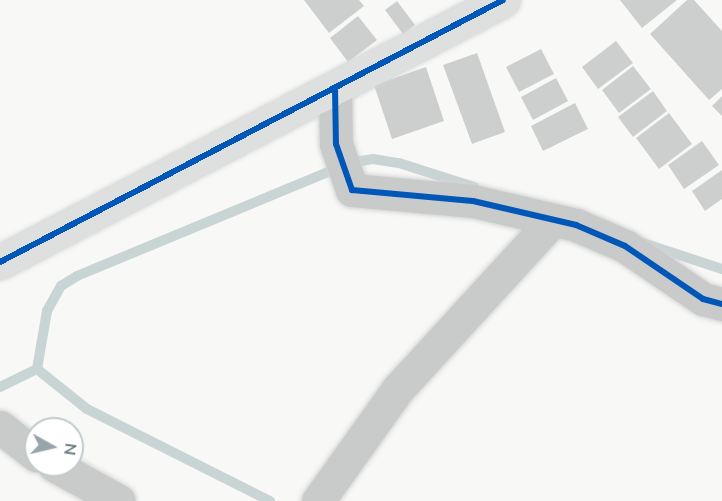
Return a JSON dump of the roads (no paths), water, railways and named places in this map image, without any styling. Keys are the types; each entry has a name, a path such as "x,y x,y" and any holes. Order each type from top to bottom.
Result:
{"street":[{"path":"0,262 503,0"},
{"path":"335,89 336,144 352,190 473,201 602,234 704,299 722,304"},
{"path":"318,501 398,389 553,220"},
{"path":"0,427 24,446"},
{"path":"76,477 119,501"}],"waterway":[{"path":"37,369 47,311 61,286 77,276 350,163 373,159 399,163 474,187"},
{"path":"643,243 722,269"},
{"path":"37,369 87,409 270,501"},
{"path":"0,387 37,369"}]}
